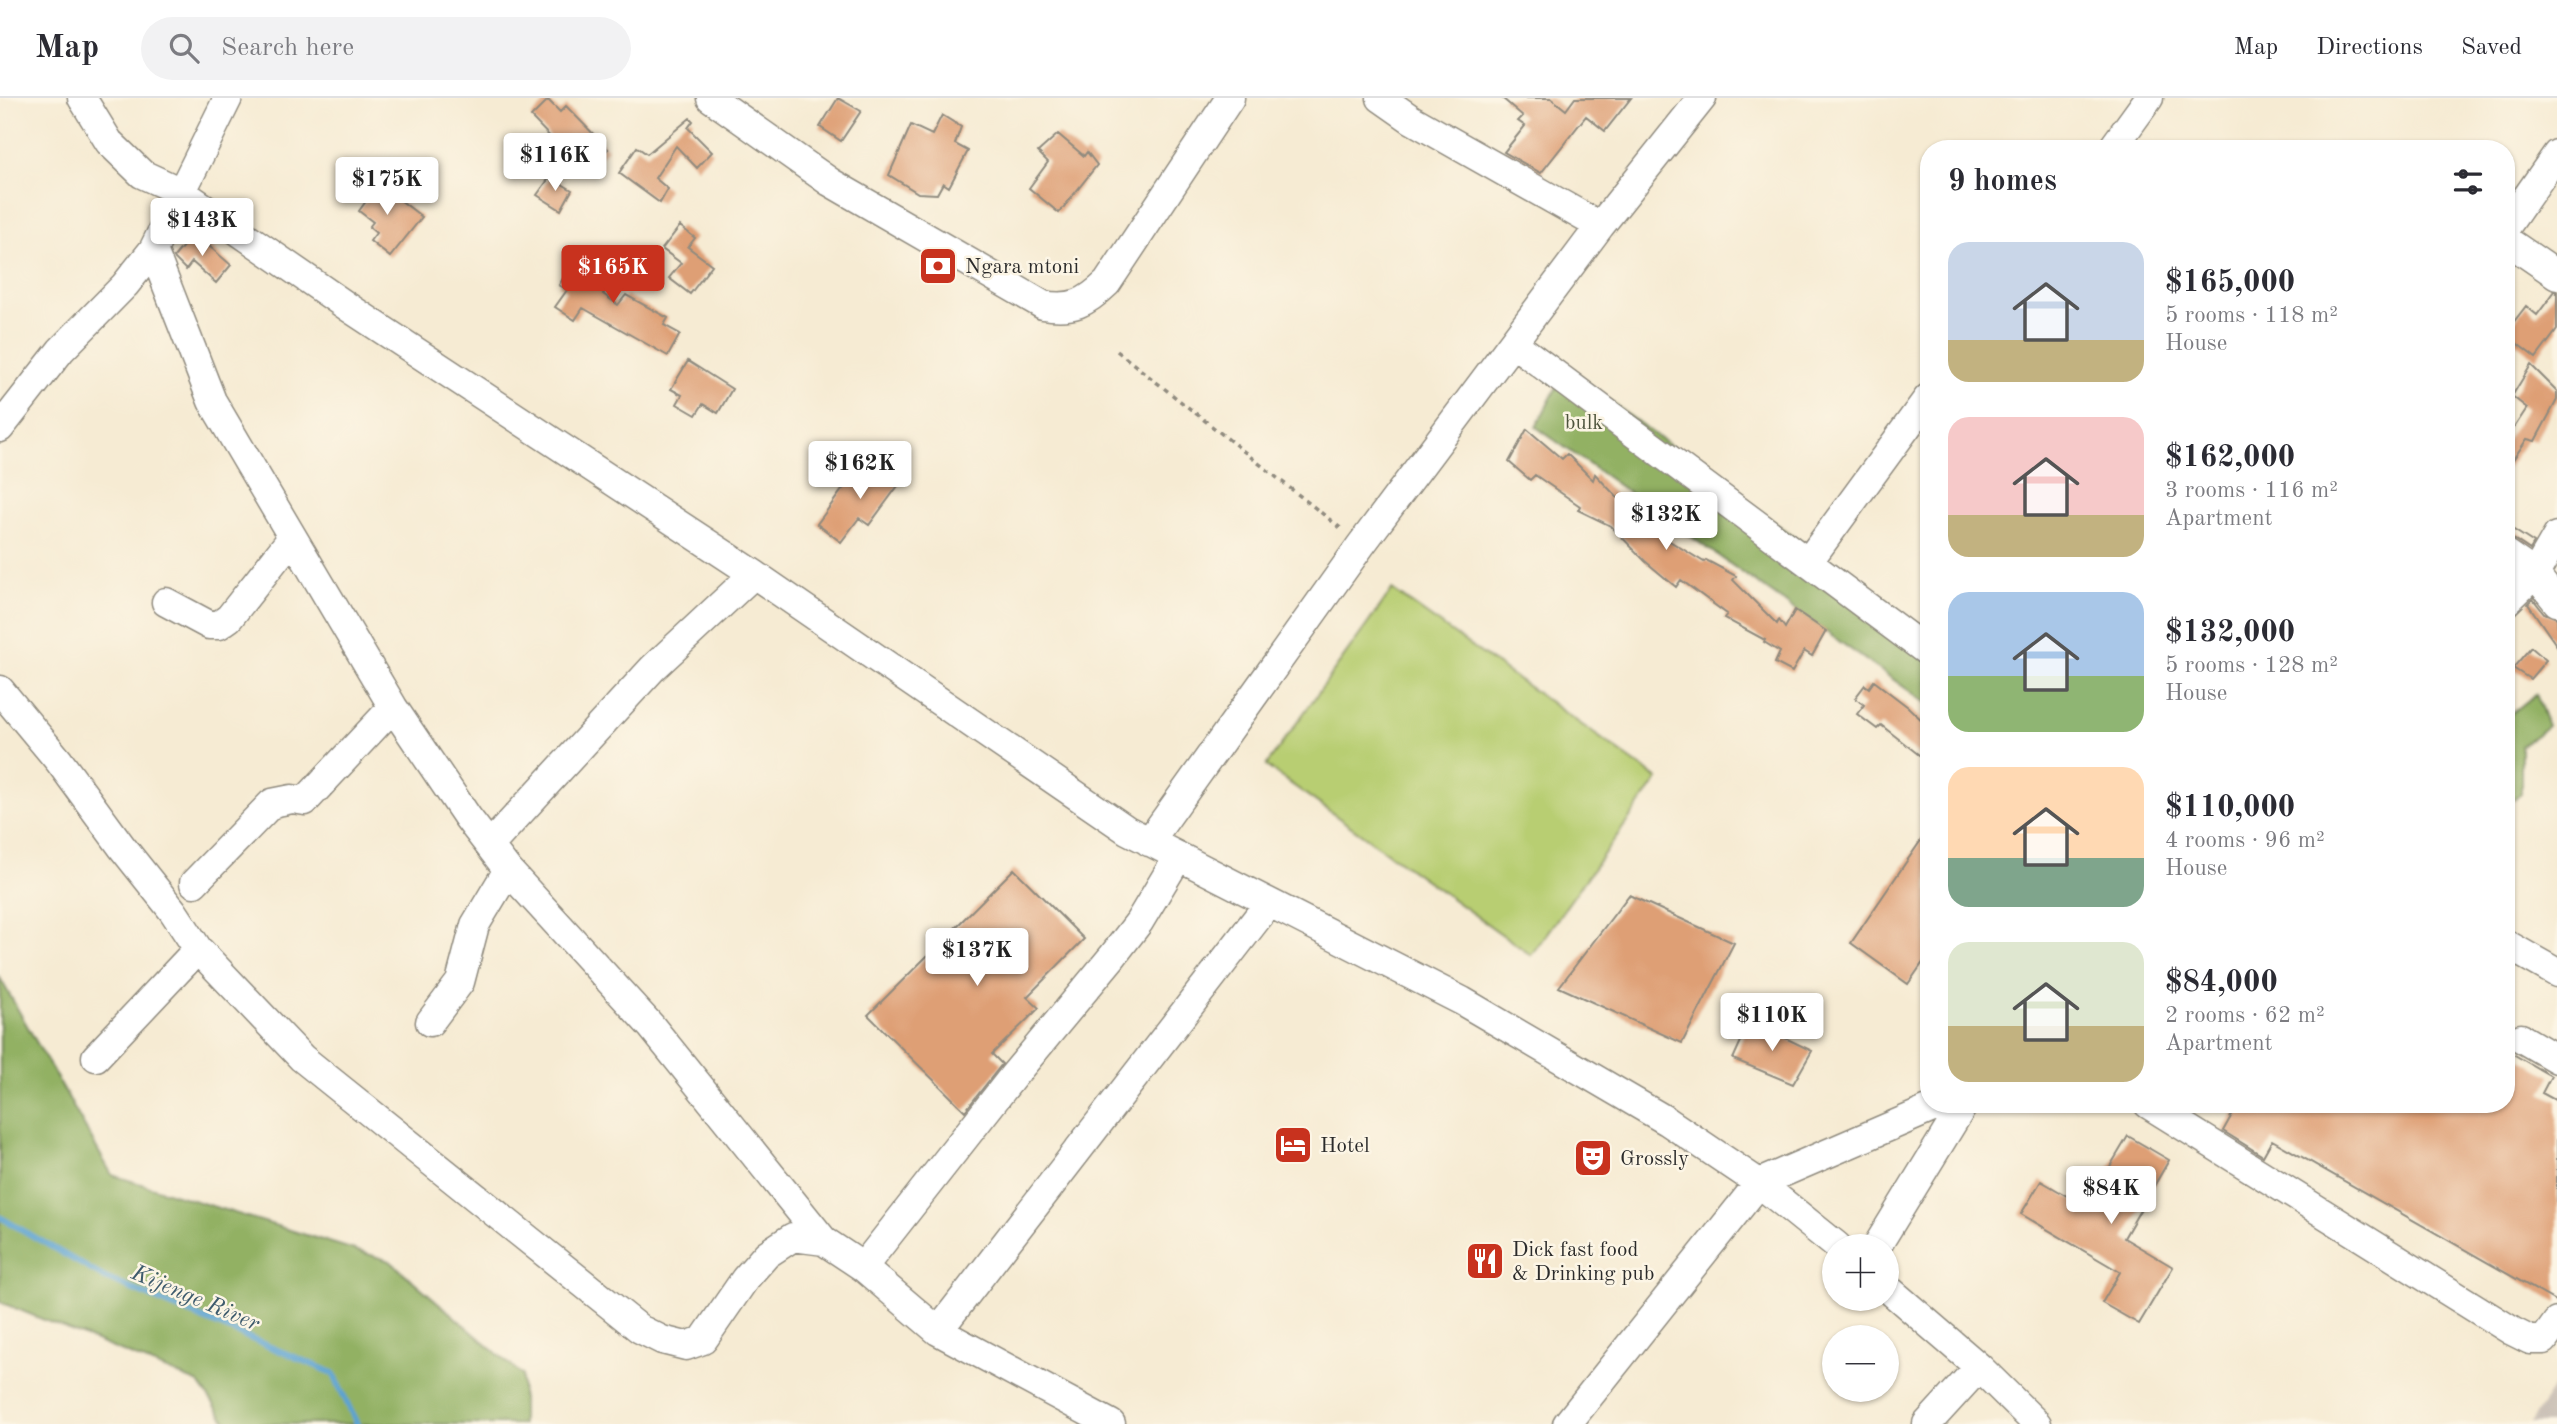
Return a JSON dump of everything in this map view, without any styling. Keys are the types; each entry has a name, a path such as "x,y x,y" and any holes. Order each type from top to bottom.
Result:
{"street":[{"path":"82,98 122,157 142,174 183,193 371,322 754,574 1128,830 1462,1001 1667,1121 1759,1183 1822,1234"},
{"path":"0,428 61,350 125,285 153,250 228,98"},
{"path":"710,98 830,182 1043,305 1070,307 1090,299 1107,283 1230,98"},
{"path":"1381,98 1411,119 1601,226"},
{"path":"1149,842 1361,545 1601,226 1702,98"},
{"path":"2119,140 2149,98"},
{"path":"2515,215 2557,154"},
{"path":"2515,246 2557,275"},
{"path":"153,250 212,401 393,707 508,870 651,1026 824,1241 863,1267 938,1331 1111,1424"},
{"path":"1513,342 1920,646"},
{"path":"1808,562 1920,409"},
{"path":"2515,593 2535,574 2557,536"},
{"path":"166,602 209,625 219,625 229,618 292,538"},
{"path":"2515,560 2535,574 2557,601"},
{"path":"490,845 653,668 754,574"},
{"path":"0,690 59,761 173,911 198,949 302,1058 640,1329 662,1340 687,1346 703,1340 745,1279 766,1254 793,1237 824,1241"},
{"path":"194,883 272,803 292,799 305,801 393,707"},
{"path":"863,1267 1139,922 1178,857"},
{"path":"430,1022 460,982 475,925 508,870"},
{"path":"938,1331 1269,903"},
{"path":"96,1057 198,949"},
{"path":"2515,949 2557,973"},
{"path":"2521,1038 2557,1059"},
{"path":"1567,1424 1759,1183 1921,1113"},
{"path":"1884,1234 1958,1113"},
{"path":"2162,1113 2512,1331 2530,1340 2544,1340 2557,1321"},
{"path":"1899,1298 1979,1367 2037,1424"},
{"path":"1927,1424 1979,1367"}],"path":[{"path":"1117,351 1361,545"}],"shaded area":[{"path":"2557,1381 2557,1424 2529,1424 2556,1383"}],"green space":[{"name":"bulk","path":"1566,369 1920,630 1920,698 1536,427"},
{"path":"1392,590 1658,779 1531,955 1266,766"},
{"path":"2536,694 2548,726 2521,746 2521,794 2515,798 2515,711"},
{"path":"0,978 112,1175 390,1261 522,1375 522,1424 228,1424 199,1383 0,1302"}],"building":[{"path":"838,98 861,111 841,141 820,127"},
{"path":"1502,98 1551,98 1566,110 1575,98 1631,98 1605,131 1586,116 1541,173 1504,152 1525,126 1518,121 1523,116"},
{"path":"548,100 560,112 566,106 608,149 584,172 531,117"},
{"path":"942,115 961,127 955,144 968,151 949,187 943,183 937,194 918,193 889,175 911,125 932,135"},
{"path":"690,118 693,121 688,128 712,152 697,168 676,146 655,178 668,189 660,203 619,173 637,147 647,154"},
{"path":"1058,134 1084,156 1087,152 1097,165 1059,213 1029,188 1048,162 1038,152"},
{"path":"369,176 422,217 390,257 370,241 376,233 369,227 373,222 359,211 369,197 359,189"},
{"path":"550,177 572,190 561,210 537,195"},
{"path":"680,226 695,238 688,247 712,265 690,294 669,278 681,263 662,249"},
{"path":"194,233 231,265 216,283 192,262 186,270 174,257"},
{"path":"596,251 612,262 606,270 614,275 603,294 618,305 626,295 668,318 664,325 680,334 668,356 583,308 575,320 555,307 567,290 559,285 574,261 585,268"},
{"path":"2557,291 2557,330 2536,358 2515,342 2515,320 2526,306 2537,315"},
{"path":"688,361 732,389 718,413 703,404 696,415 677,404 682,395 671,389"},
{"path":"2531,365 2557,391 2557,400 2535,441 2527,439 2515,457 2515,426 2527,408 2515,398 2515,391"},
{"path":"1527,429 1562,459 1567,454 1593,480 1595,474 1631,512 1634,506 1667,530 1663,537 1704,562 1706,560 1736,576 1733,580 1777,624 1779,620 1785,628 1795,610 1826,631 1812,656 1804,651 1792,672 1775,663 1780,652 1764,642 1765,640 1724,618 1727,614 1681,580 1676,587 1645,561 1611,526 1578,510 1580,506 1535,475 1530,480 1509,462"},
{"path":"876,459 903,479 869,525 859,518 841,542 817,524 851,478 858,483"},
{"path":"2515,531 2534,543 2530,550 2515,540"},
{"path":"2533,599 2544,613 2557,618 2557,646 2528,604"},
{"path":"2531,647 2546,660 2530,679 2515,669 2515,666"},
{"path":"1874,681 1920,718 1920,756 1881,725 1877,729 1857,714 1864,705 1855,698 1865,685 1869,688"},
{"path":"1920,842 1920,967 1908,984 1851,943"},
{"path":"1014,869 1084,939 1027,997 1039,1008 992,1054 1002,1064 965,1111 868,1015"},
{"path":"1629,895 1734,943 1682,1043 1559,987"},
{"path":"1750,1021 1812,1051 1793,1084 1733,1059"},
{"path":"2515,1055 2551,1076 2542,1093 2557,1101 2557,1302 2272,1140 2263,1156 2223,1131 2233,1113 2515,1113"},
{"path":"2128,1136 2169,1160 2124,1238 2173,1267 2139,1324 2102,1303 2120,1272 2021,1214 2041,1181 2086,1207"}],"waterway":[{"name":"Kijenge River","path":"0,1217 105,1278 333,1373 357,1424"}],"place":[{"name":"Ngara mtoni","path":"938,266"},
{"name":"Hotel","path":"1293,1145"},
{"name":"Grossly","path":"1593,1158"},
{"name":"Dick fast food & Drinking pub","path":"1485,1261"}]}
